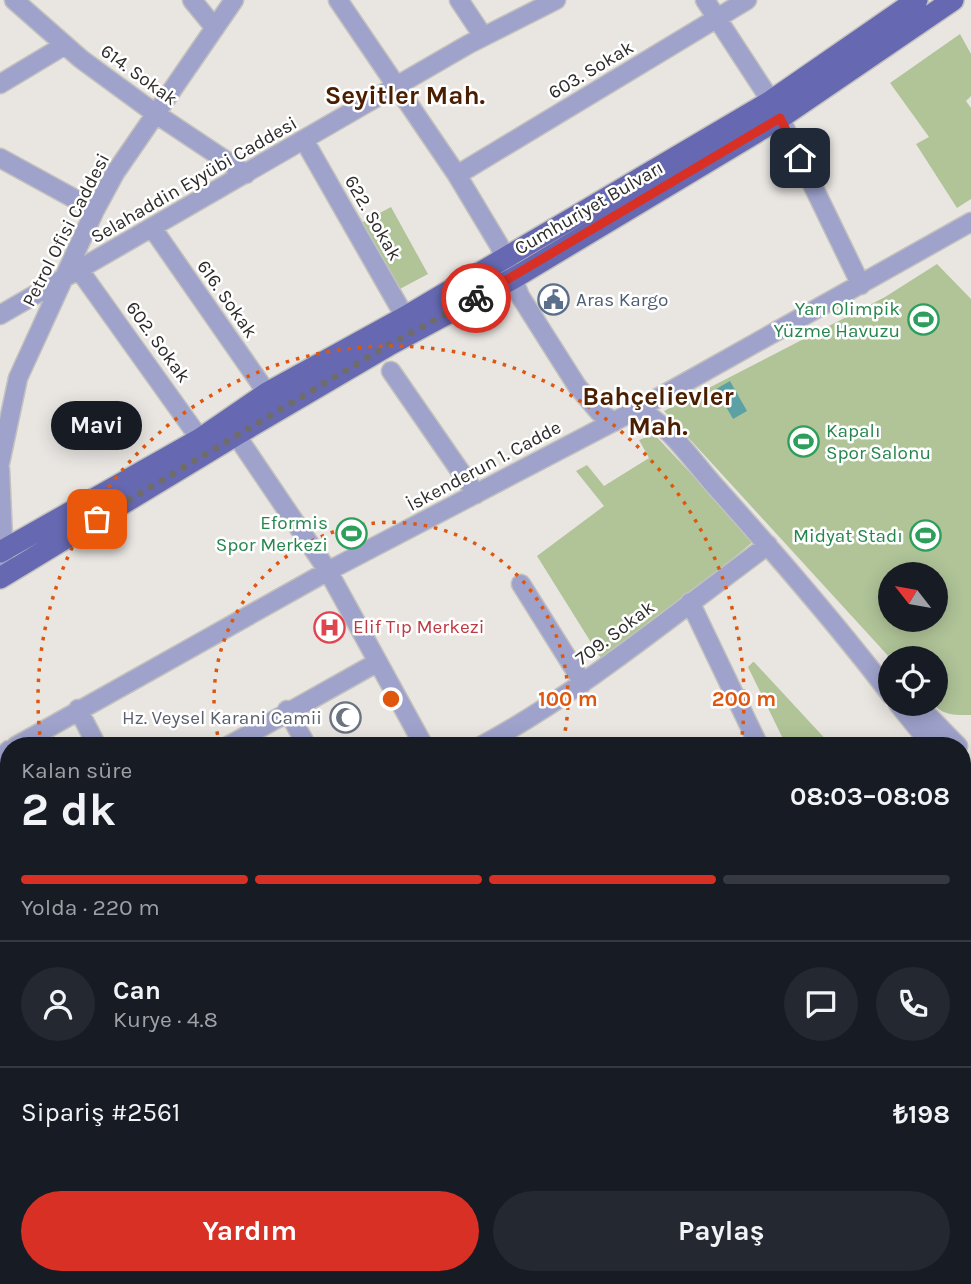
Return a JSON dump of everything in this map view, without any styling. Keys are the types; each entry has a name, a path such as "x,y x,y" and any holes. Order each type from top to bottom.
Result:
{"main road":[{"name":"Cumhuriyet Bulvarı","path":"1,551 200,439 267,393 405,317 505,257 775,109 917,0"},
{"name":"Cumhuriyet Bulvarı","path":"3,576 390,344 514,278 775,109 953,0"}],"street":[{"name":"614. Sokak","path":"14,0 65,45 156,114 246,174"},
{"path":"192,0 215,28"},
{"name":"Petrol Ofisi Caddesi","path":"0,463 3,434 18,378 72,274 95,210 115,173 234,0"},
{"path":"338,0 457,175 505,257 520,296 577,386 599,412 614,422"},
{"path":"459,0 483,36"},
{"name":"Selahaddin Eyyübi Caddesi","path":"0,315 483,36 556,0"},
{"path":"705,0 775,109 862,285"},
{"name":"603. Sokak","path":"457,175 747,0"},
{"path":"0,84 65,45"},
{"name":"622. Sokak","path":"304,140 405,317"},
{"path":"0,158 95,210"},
{"name":"İskenderun 1. Cadde","path":"31,737 328,571 639,409 971,222"},
{"name":"616. Sokak","path":"153,229 267,393"},
{"name":"602. Sokak","path":"72,274 200,439"},
{"path":"391,371 476,494"},
{"path":"639,409 664,429 768,545 878,678"},
{"path":"236,435 328,571 419,737"},
{"path":"0,469 5,531 1,551 3,576"},
{"name":"709. Sokak","path":"496,737 583,683 768,545"},
{"path":"521,584 583,683"},
{"path":"690,602 754,737"},
{"path":"840,629 878,666"},
{"path":"243,737 378,662"},
{"path":"78,709 92,737"},
{"path":"288,710 302,737"},
{"path":"908,716 925,737"},
{"path":"928,716 948,737"}],"green space":[{"path":"960,34 971,54 971,96 966,101 971,108 971,199 957,208 916,144 929,137 890,83"},
{"path":"391,207 428,274 398,290 361,223"},
{"path":"937,264 971,299 971,715 948,713 948,646 879,646 664,411 885,297"},
{"path":"654,434 754,541 657,621 602,660 537,556 604,506 576,471 587,465 604,486 649,458 639,440"},
{"path":"754,662 824,737 782,737 748,667"}],"water":[{"path":"730,381 747,411 733,419 716,389"}],"way so far":[{"path":"97,519 390,344 476,298"}],"place":[{"name":"Aras Kargo","path":"553,300"},
{"name":"Yarı Olimpik Yüzme Havuzu","path":"923,320"},
{"name":"Kapalı Spor Salonu","path":"803,442"},
{"name":"Mavi","path":"97,519"},
{"name":"Eformis Spor Merkezi","path":"351,534"},
{"name":"Midyat Stadı","path":"926,536"},
{"name":"Elif Tıp Merkezi","path":"330,627"},
{"name":"Hz. Veysel Karani Camii","path":"345,718"}],"district":[{"name":"Seyitler Mah.","path":"405,95"},
{"name":"Bahçelievler Mah.","path":"658,411"}],"route":[{"path":"476,298 514,278 780,118 800,158"}]}
